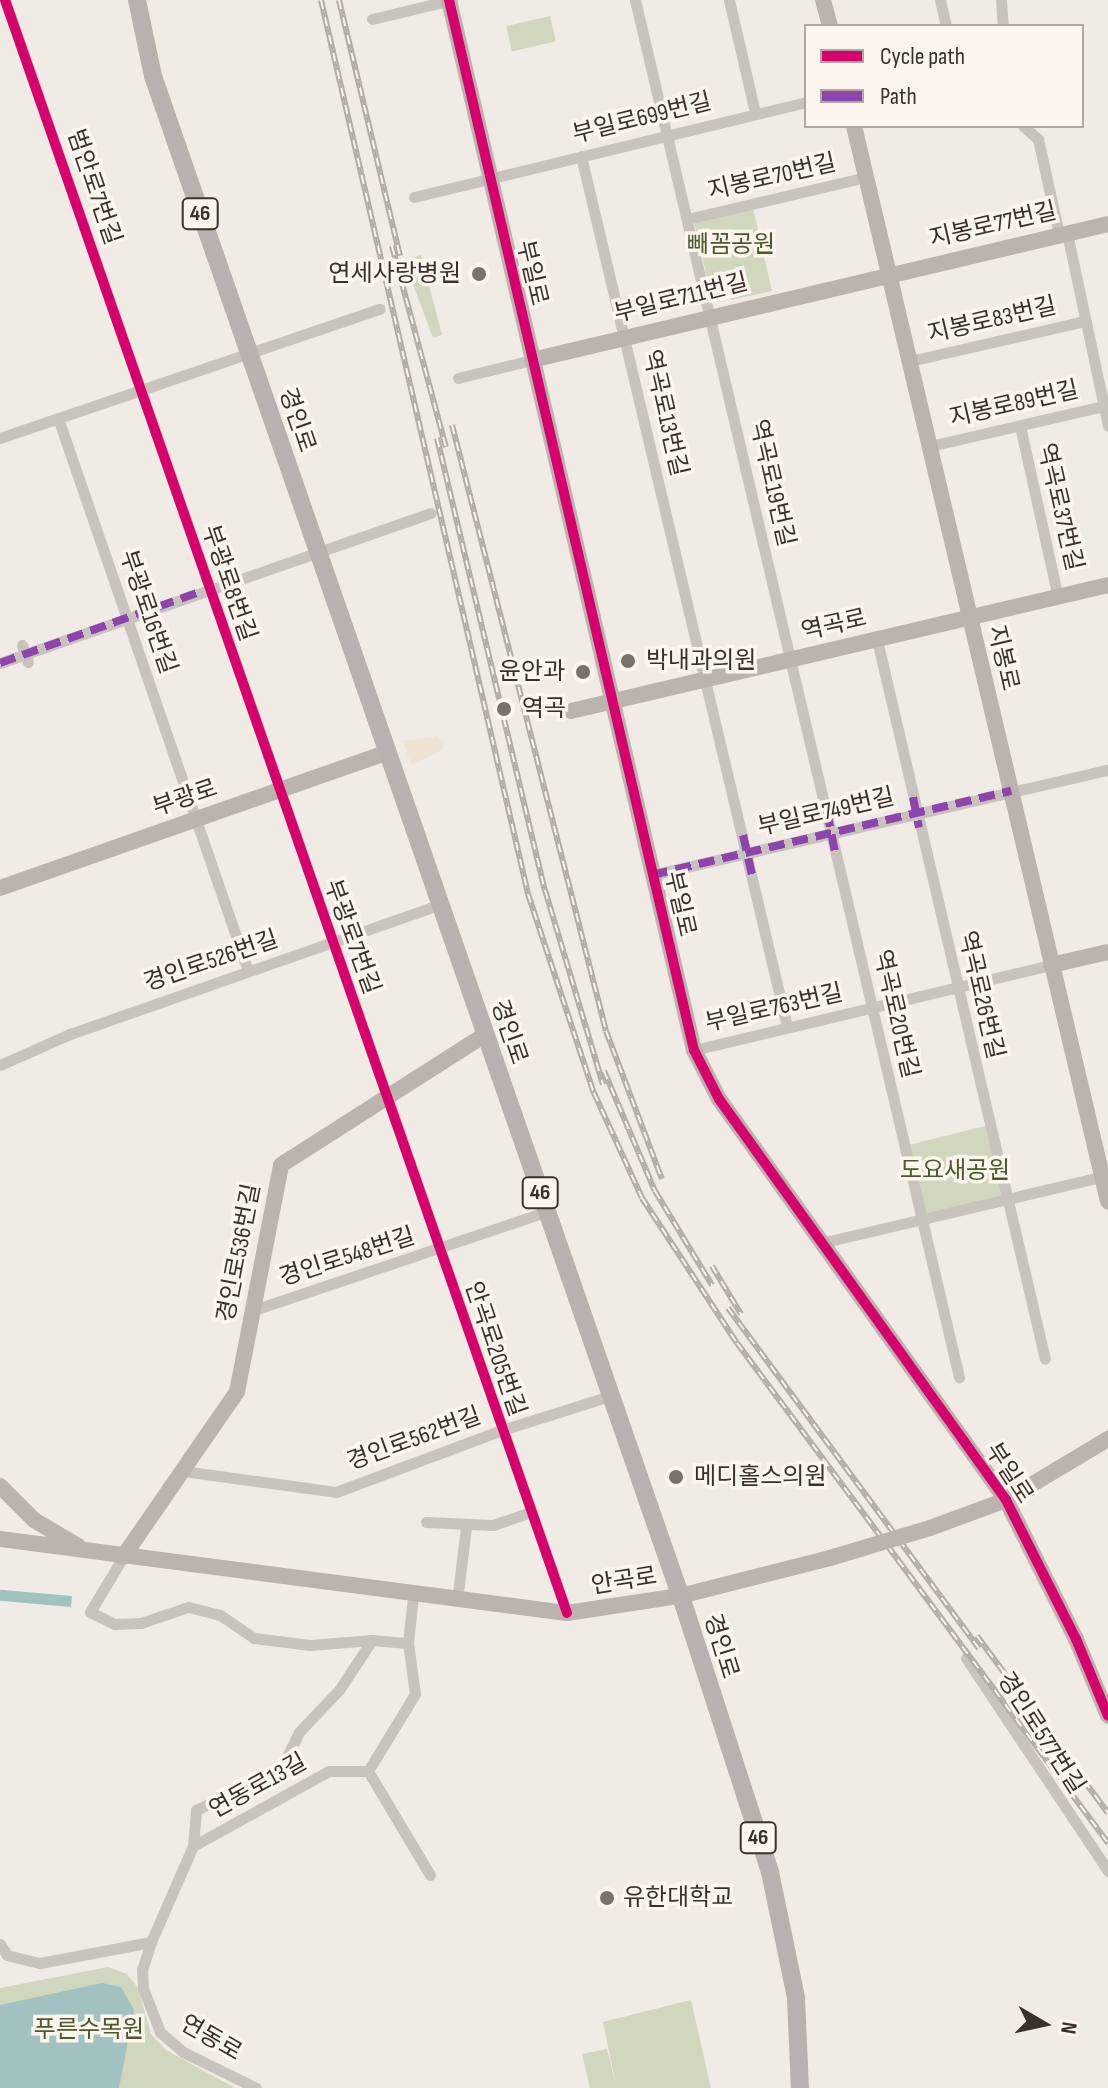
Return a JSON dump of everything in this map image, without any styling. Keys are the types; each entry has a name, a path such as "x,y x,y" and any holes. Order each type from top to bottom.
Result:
{"main road":[{"name":"경인로","path":"136,4 153,76 680,1596 770,1872 794,1984 800,2088"}],"street":[{"name":"범안로7번길","path":"5,0 143,389"},
{"path":"372,19 450,0"},
{"name":"부일로","path":"450,0 694,1050 719,1099 1006,1500 1076,1639 1108,1716"},
{"name":"역곡로19번길","path":"635,0 791,660"},
{"path":"729,0 755,113"},
{"path":"823,0 829,24"},
{"path":"940,0 946,24"},
{"path":"1001,0 1003,24"},
{"name":"부일로699번길","path":"414,197 667,133 804,102"},
{"name":"지봉로","path":"854,128 1051,965 1105,1175 1108,1201"},
{"path":"1025,128 1038,139 1106,405 1108,426"},
{"name":"역곡로13번길","path":"581,156 787,1027"},
{"name":"지봉로70번길","path":"687,219 866,177"},
{"name":"지봉로77번길","path":"889,274 1108,224"},
{"name":"부일로711번길","path":"532,360 889,274"},
{"path":"0,438 380,309"},
{"name":"지봉로83번길","path":"910,361 1085,321"},
{"path":"458,378 532,360"},
{"name":"부광로8번길","path":"143,389 278,790"},
{"name":"지봉로89번길","path":"930,446 1106,405"},
{"name":"부광로16번길","path":"58,418 248,971"},
{"name":"역곡로37번길","path":"1020,426 1058,597"},
{"path":"0,663 431,513"},
{"name":"역곡로","path":"571,711 1108,585"},
{"name":"역곡로26번길","path":"877,640 1045,1359"},
{"name":"역곡로20번길","path":"791,660 873,1007 919,1219 959,1377"},
{"name":"부광로","path":"0,888 386,753"},
{"name":"부일로749번길","path":"652,875 1108,770"},
{"name":"부광로7번길","path":"278,790 388,1098"},
{"name":"경인로526번길","path":"0,1065 70,1034 438,905"},
{"path":"1051,965 1108,952"},
{"name":"부일로763번길","path":"694,1050 1051,965"},
{"name":"경인로536번길","path":"123,1557 237,1392 281,1165 484,1035"},
{"name":"안곡로205번길","path":"388,1098 567,1613"},
{"path":"821,1243 1105,1175"},
{"name":"경인로548번길","path":"251,1311 546,1212"},
{"name":"경인로562번길","path":"183,1471 336,1492 502,1430 610,1396"},
{"name":"안곡로","path":"0,1486 34,1520 86,1551 413,1596 567,1613 680,1596 830,1558 930,1528 1006,1500 1108,1439"},
{"path":"426,1522 466,1527 493,1525 531,1512"},
{"path":"457,1601 466,1527"},
{"path":"0,1539 86,1551"},
{"path":"123,1557 90,1612 115,1624 141,1623 188,1607 220,1615 254,1638 310,1645 372,1640 408,1643"},
{"path":"413,1596 408,1643 415,1694 368,1771 430,1875"},
{"name":"연동로13길","path":"142,1970 193,1846 196,1810 280,1771 304,1724 339,1690 372,1640"},
{"name":"경인로577번길","path":"966,1658 1108,1871"},
{"name":"연동로13길","path":"193,1846 329,1771 368,1771"},
{"path":"0,1944 7,1955 40,1963 151,1942"},
{"name":"연동로","path":"142,1970 151,2012 168,2043 256,2088"}],"green space":[{"path":"550,16 556,41 512,51 506,26"},
{"name":"빼꼼공원","path":"753,208 772,291 731,300 724,275 707,278 694,222"},
{"path":"421,255 442,335 433,338 404,260"},
{"name":"도요새공원","path":"989,1125 1007,1199 922,1220 904,1146"},
{"name":"푸른수목원","path":"108,1967 127,1974 138,1988 151,2034 166,2050 235,2088 0,2088 0,1988"},
{"path":"691,2000 711,2088 590,2088 582,2054 607,2049 616,2085 603,2022"}],"shaded area":[{"path":"437,736 445,742 442,750 411,765 403,741"}],"water":[{"path":"0,1590 72,1596 71,1607 0,1601"},
{"name":"푸른수목원","path":"102,1983 121,1987 134,2010 119,2088 0,2088 0,2005"}],"railway":[{"path":"321,0 528,894 594,1093 642,1198 737,1343 1108,1843"},
{"path":"339,0 400,256"},
{"path":"392,246 446,447"},
{"path":"452,425 606,1031 662,1179"},
{"path":"437,438 545,890 603,1085"},
{"path":"604,1071 655,1191 712,1285"},
{"path":"712,1266 741,1314"},
{"path":"728,1308 979,1649"},
{"path":"977,1636 1108,1813"}],"marked path":[{"path":"0,663 199,592"},
{"path":"652,875 1011,791"},
{"path":"913,797 919,827"},
{"path":"827,811 835,852"},
{"path":"743,835 753,879"}],"cycle path":[{"path":"5,0 567,1613"},
{"path":"449,0 694,1050 719,1099 1006,1500 1076,1639 1108,1716"}],"place":[{"name":"연세사랑병원","path":"479,274"},
{"name":"박내과의원","path":"628,661"},
{"name":"윤안과","path":"583,672"},
{"name":"역곡","path":"504,709"},
{"name":"메디홀스의원","path":"676,1477"},
{"name":"유한대학교","path":"607,1898"}]}
